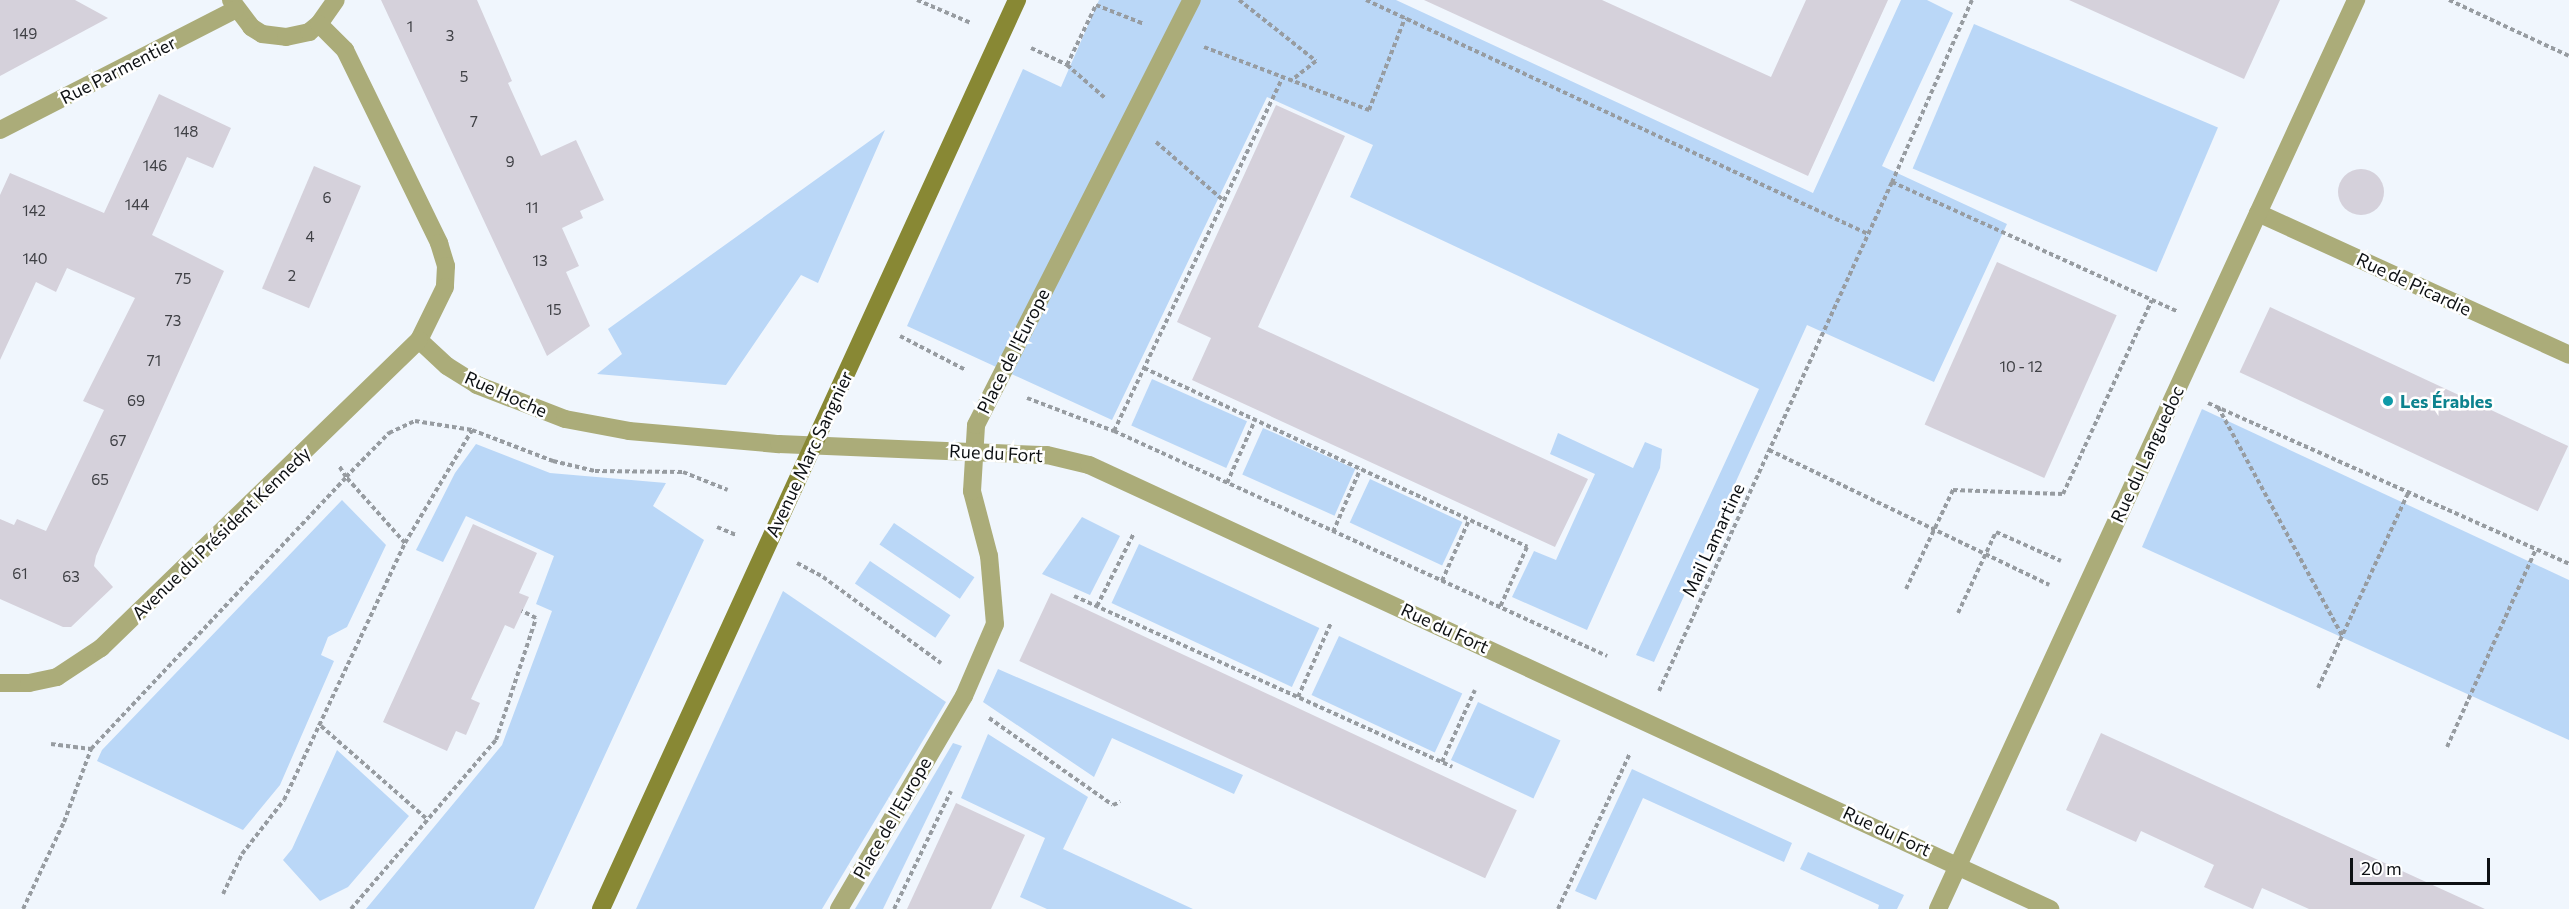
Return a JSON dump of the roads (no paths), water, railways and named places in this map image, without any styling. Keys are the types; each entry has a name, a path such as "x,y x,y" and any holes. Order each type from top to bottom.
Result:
{"main road":[{"name":"Avenue Marc Sangnier","path":"602,909 1017,0"}],"street":[{"path":"233,5 252,27 274,37 298,36 319,24 336,0"},
{"name":"Place de l'Europe","path":"839,909 964,696 995,624 989,555 972,491 976,425 1192,0"},
{"name":"Rue du Languedoc","path":"1938,909 2356,0"},
{"name":"Rue Parmentier","path":"0,130 233,5"},
{"path":"319,24 345,50 439,243 446,266 445,287 419,340"},
{"name":"Rue de Picardie","path":"2258,213 2569,355"},
{"name":"Avenue du Président Kennedy","path":"0,683 29,683 57,677 101,648 419,340"},
{"name":"Rue Hoche","path":"419,340 447,366 477,385 565,418 629,431 814,444"},
{"name":"Rue du Fort","path":"814,444 1047,456 1089,465 1959,864 2050,909"}],"place":[{"name":"Les Érables","path":"2388,401"}]}
